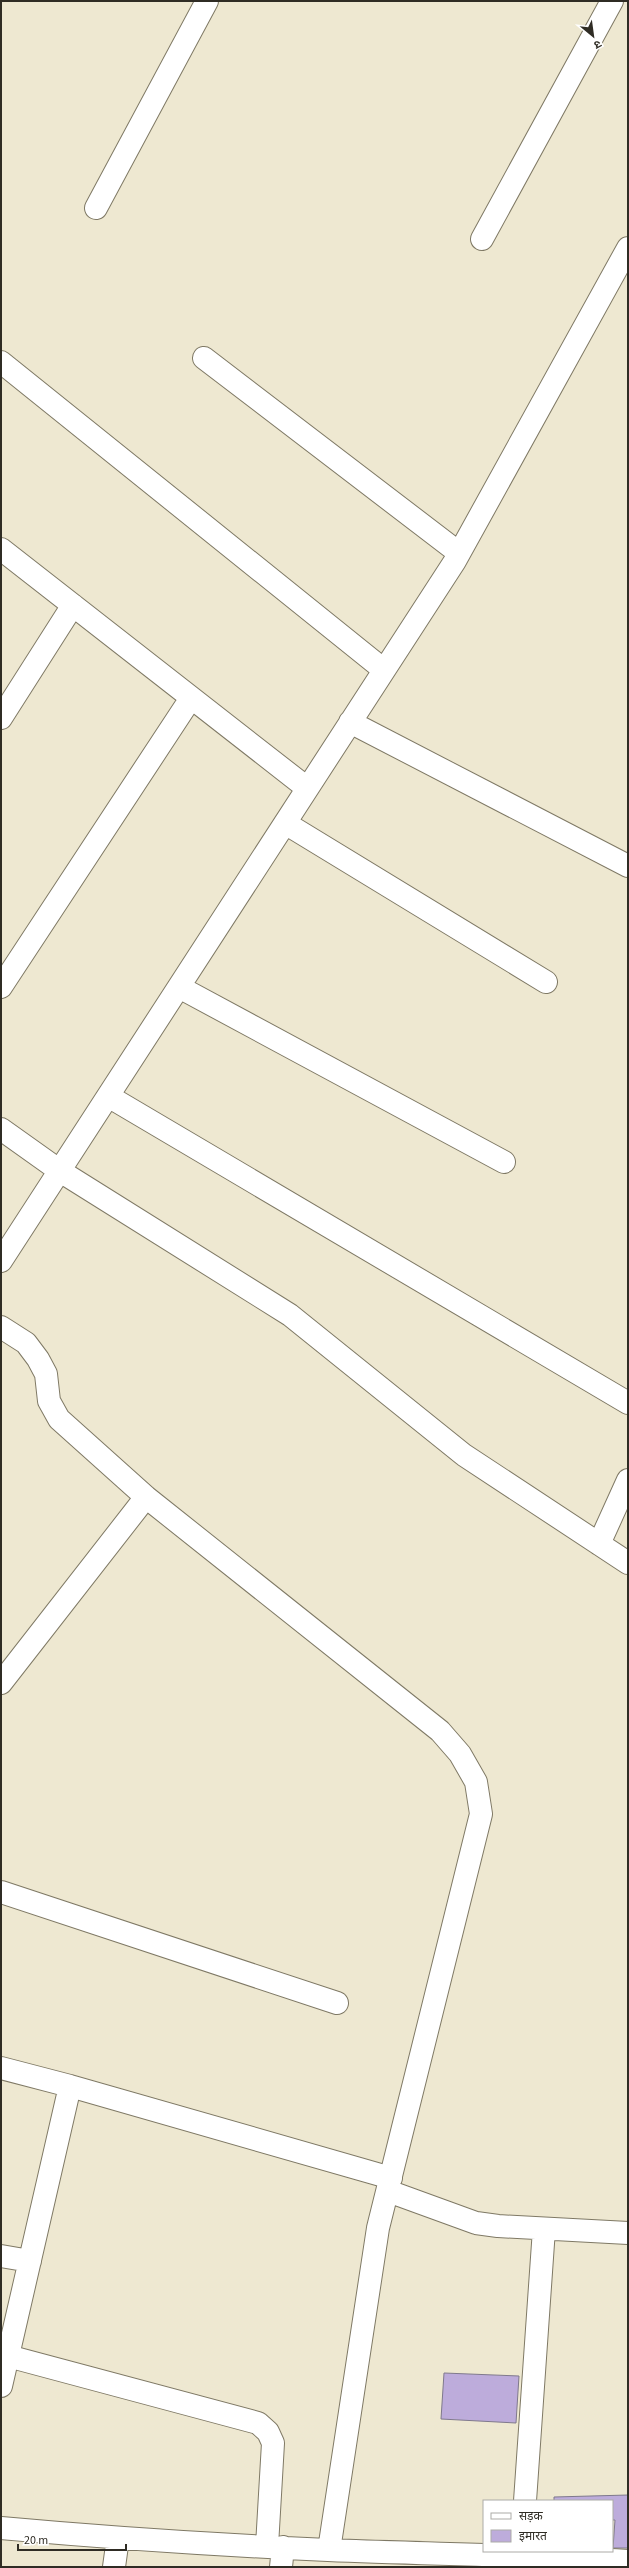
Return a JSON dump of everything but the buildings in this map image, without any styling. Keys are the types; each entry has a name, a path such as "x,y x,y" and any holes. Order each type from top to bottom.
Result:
{"street":[{"path":"96,208 207,1"},
{"path":"482,239 612,1"},
{"path":"1,1261 459,554 628,248"},
{"path":"204,358 459,554"},
{"path":"1,362 384,670"},
{"path":"1,549 307,788"},
{"path":"1,718 73,605"},
{"path":"1,987 191,698"},
{"path":"350,722 628,866"},
{"path":"285,823 546,982"},
{"path":"178,987 504,1162"},
{"path":"108,1096 628,1403"},
{"path":"1,1129 55,1178 290,1315 464,1455 628,1563"},
{"path":"1,1327 26,1343 38,1359 46,1374 49,1401 59,1419 146,1497 440,1731 460,1754 476,1782 481,1814 378,2228 329,2550"},
{"path":"599,1544 628,1480"},
{"path":"1,1683 146,1497"},
{"path":"1,1892 337,2003"},
{"path":"1,2068 70,2086 389,2184 476,2223 544,2229 628,2233"},
{"path":"1,2386 70,2086"},
{"path":"525,2500 544,2229"},
{"path":"1,2256 30,2261"},
{"path":"8,2356 258,2424 268,2432 273,2443 277,2553"},
{"path":"1,2528 277,2553 329,2550 433,2559 521,2553 628,2561"},
{"path":"114,2567 118,2538"}]}
